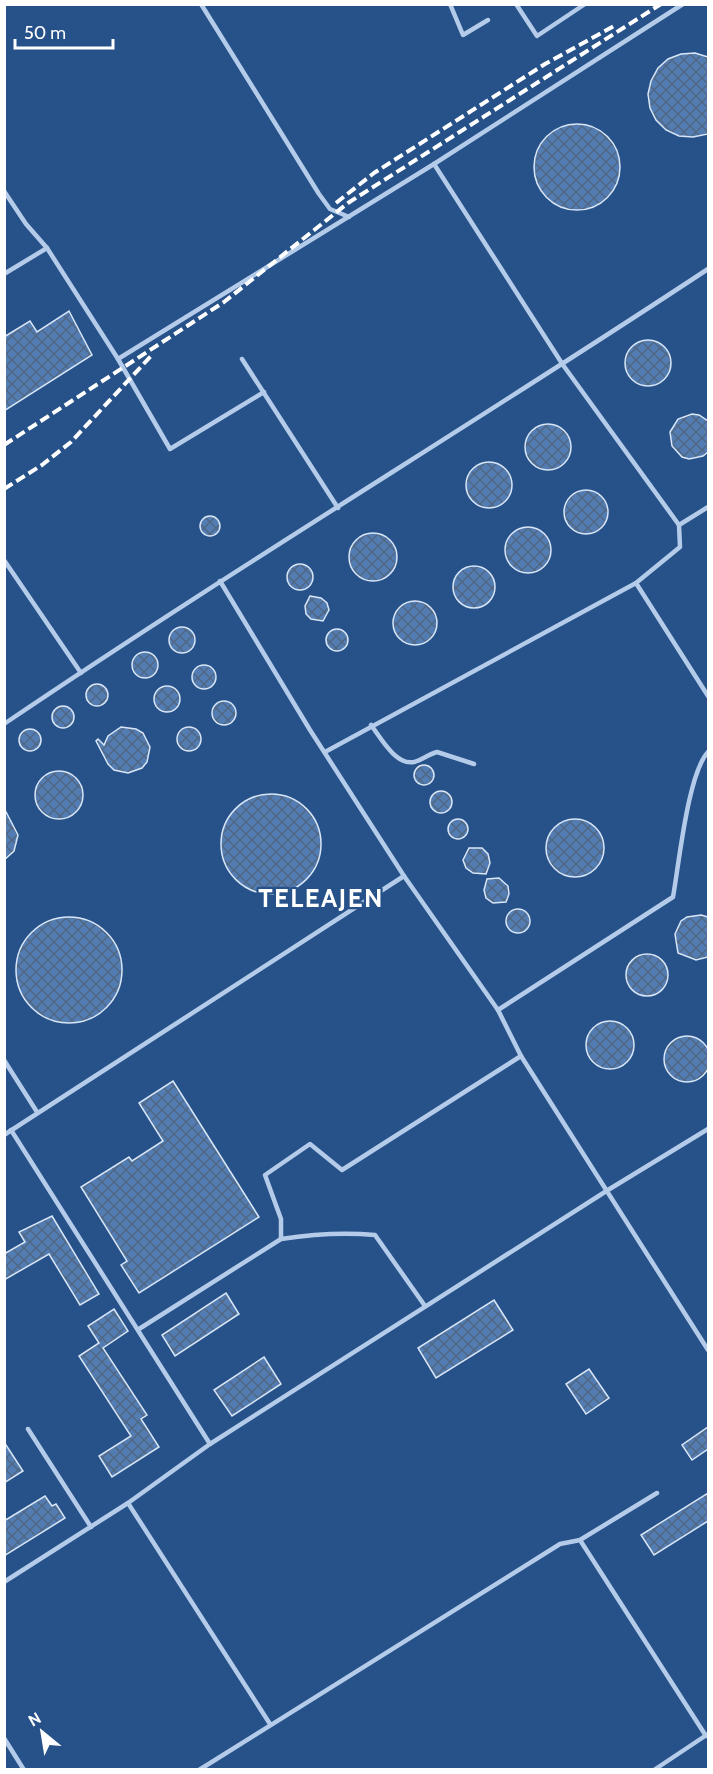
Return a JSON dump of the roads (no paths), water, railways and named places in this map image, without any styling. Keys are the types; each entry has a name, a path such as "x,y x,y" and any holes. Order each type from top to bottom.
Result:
{"lane":[{"path":"201,4 319,194 330,209 349,217"},
{"path":"450,4 463,34 488,20"},
{"path":"516,4 537,36 585,4"},
{"path":"118,359 434,164 683,4"},
{"path":"325,752 636,583 680,547 679,525 563,365 434,164"},
{"path":"4,191 26,224 47,248 118,359 170,449 264,392"},
{"path":"4,274 47,248"},
{"path":"4,724 220,581 563,365 708,269"},
{"path":"242,359 338,508"},
{"path":"679,525 708,507"},
{"path":"4,560 81,673"},
{"path":"220,581 404,876 498,1010 521,1056 708,1350"},
{"path":"636,583 708,696"},
{"path":"371,725 388,747 406,761 414,762 437,752 474,764"},
{"path":"498,1010 673,897 694,782 702,758 708,752"},
{"path":"4,1135 404,876"},
{"path":"280,1239 281,1219 264,1175 310,1144 342,1170 521,1056"},
{"path":"4,1060 37,1113"},
{"path":"4,1582 128,1503 210,1444 608,1190 708,1129"},
{"path":"11,1130 210,1444"},
{"path":"139,1329 280,1239 346,1232 375,1235 425,1306"},
{"path":"28,1429 91,1527"},
{"path":"200,1770 560,1544 580,1540 657,1494"},
{"path":"128,1503 270,1724"},
{"path":"580,1540 707,1735 654,1770"},
{"path":"5,1742 24,1770"}],"railway":[{"path":"4,445 224,302 348,203 661,4"},
{"path":"336,203 374,173 545,64 614,26"},
{"path":"4,489 42,465 71,442 151,356"}],"district":[{"name":"TELEAJEN","path":"321,898"}]}
